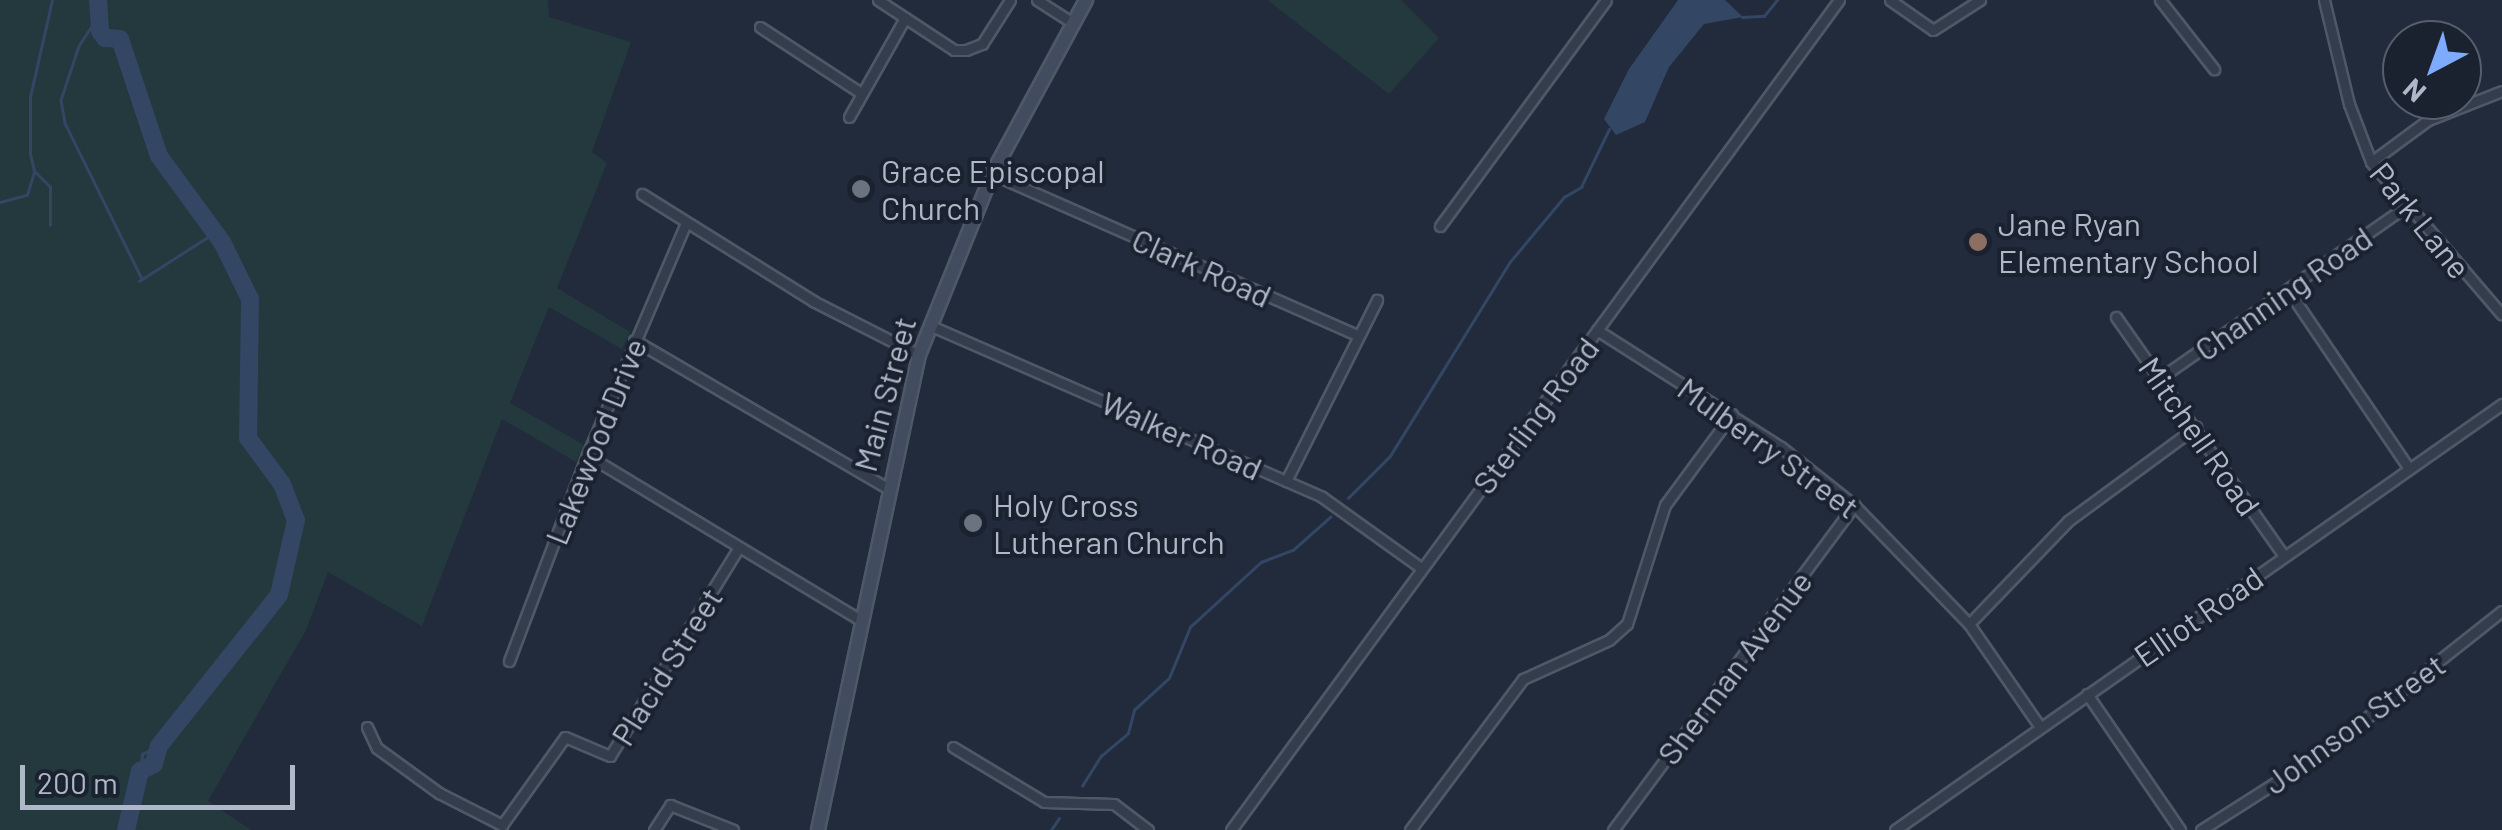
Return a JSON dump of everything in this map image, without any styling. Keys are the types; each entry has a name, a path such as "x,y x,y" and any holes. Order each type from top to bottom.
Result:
{"main road":[{"name":"Main Street","path":"818,830 887,488 919,355 992,174 1086,0"}],"street":[{"path":"878,0 954,50 982,44 1010,0"},
{"path":"1037,0 1074,23"},
{"path":"1440,226 1606,0"},
{"name":"Sterling Road","path":"1230,830 1839,0"},
{"path":"1890,0 1933,30 1980,0"},
{"path":"2160,0 2214,69"},
{"name":"Park Lane","path":"2324,0 2348,104 2372,162 2405,208 2502,315"},
{"path":"848,117 905,18"},
{"path":"760,27 861,93"},
{"path":"2372,162 2428,120 2502,91"},
{"name":"Clark Road","path":"992,174 1357,335"},
{"path":"642,194 854,324 919,355"},
{"name":"Channing Road","path":"2160,378 2405,208"},
{"name":"Lakewood Drive","path":"509,661 586,456 686,223"},
{"path":"2288,290 2409,469"},
{"path":"1286,481 1377,300"},
{"name":"Mitchell Road","path":"2116,317 2284,556"},
{"name":"Walker Road","path":"929,325 1343,508 1421,568"},
{"name":"Mulberry Street","path":"1598,330 1732,414 1854,505 1969,624 2040,727"},
{"path":"634,340 887,488"},
{"name":"Elliot Road","path":"1895,830 2502,404"},
{"path":"1410,830 1522,679 1608,640 1627,624 1665,504 1732,414"},
{"path":"1969,624 2068,522 2196,427"},
{"path":"586,456 862,621"},
{"name":"Sherman Avenue","path":"1613,830 1854,505"},
{"name":"Placid Street","path":"367,728 377,748 439,793 502,825 566,737 610,756 738,549"},
{"name":"Johnson Street","path":"2202,830 2322,753 2502,611"},
{"path":"2087,694 2180,830"},
{"path":"953,747 1044,802 1114,804 1148,830"},
{"path":"654,830 670,805 733,830"}],"green space":[{"path":"0,0 548,0 549,17 631,42 592,152 607,163 557,288 630,332 622,349 549,307 510,403 584,445 576,462 502,419 422,626 328,572 306,630 208,801 251,830 0,830"},
{"path":"1267,0 1401,0 1439,38 1389,94"}],"water":[{"path":"1678,0 1725,0 1743,17 1704,24 1669,67 1645,122 1616,135 1604,119 1629,69"}],"waterway":[{"path":"50,225 50,187 34,171 30,153 30,97 52,0"},
{"path":"98,0 100,31 105,38 120,39 159,156 222,242 250,299 248,438 282,484 296,520 279,595 159,746 154,764 140,771 126,830"},
{"path":"1742,17 1764,16 1777,0"},
{"path":"96,20 79,46 61,100 65,123 141,277"},
{"path":"1348,498 1390,456 1509,263 1564,197 1581,187 1609,129"},
{"path":"0,202 27,195 34,172"},
{"path":"139,281 214,233"},
{"path":"1082,786 1101,756 1128,733 1134,710 1169,678 1190,627 1261,562 1293,550 1330,517"},
{"path":"140,771 142,754 159,746"},
{"path":"1051,830 1059,818"}],"place":[{"name":"Grace Episcopal Church","path":"861,189"},
{"name":"Jane Ryan Elementary School","path":"1978,242"},
{"name":"Holy Cross Lutheran Church","path":"973,523"}]}
